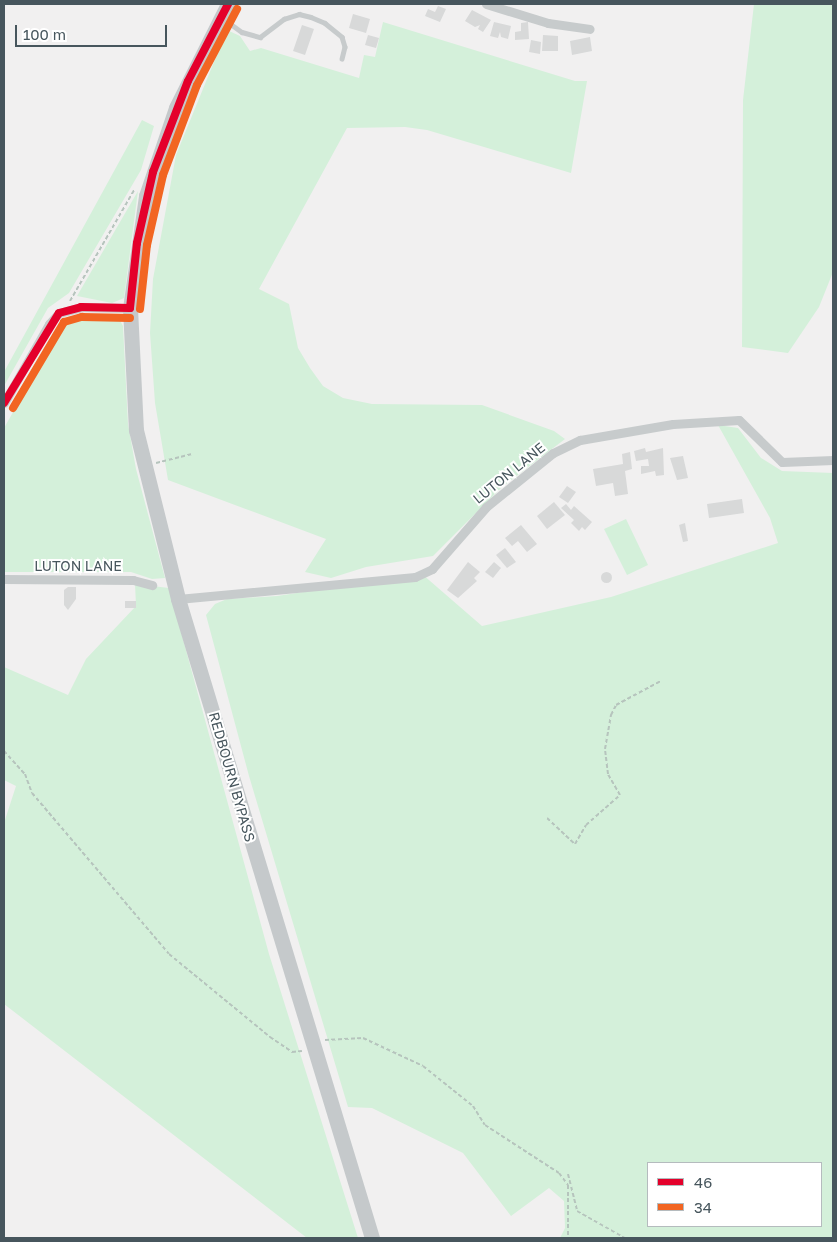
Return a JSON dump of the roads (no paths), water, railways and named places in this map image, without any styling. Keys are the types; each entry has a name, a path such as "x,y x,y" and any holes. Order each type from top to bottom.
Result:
{"main road":[{"name":"REDBOURN BYPASS","path":"224,10 188,81 153,172 136,243 130,308 136,430 178,599 372,1238"}],"street":[{"path":"486,4 501,6 548,22 590,29"},
{"path":"4,403 49,324 69,308 130,308"},
{"name":"LUTON LANE","path":"178,599 415,576 432,568 486,507 553,453 580,440 672,424 738,420 782,462 833,460"},
{"name":"LUTON LANE","path":"4,579 133,580 152,584"}],"lane":[{"path":"224,10 242,32 260,37 292,15 311,17 325,23 342,38 345,47 342,59"}]}
